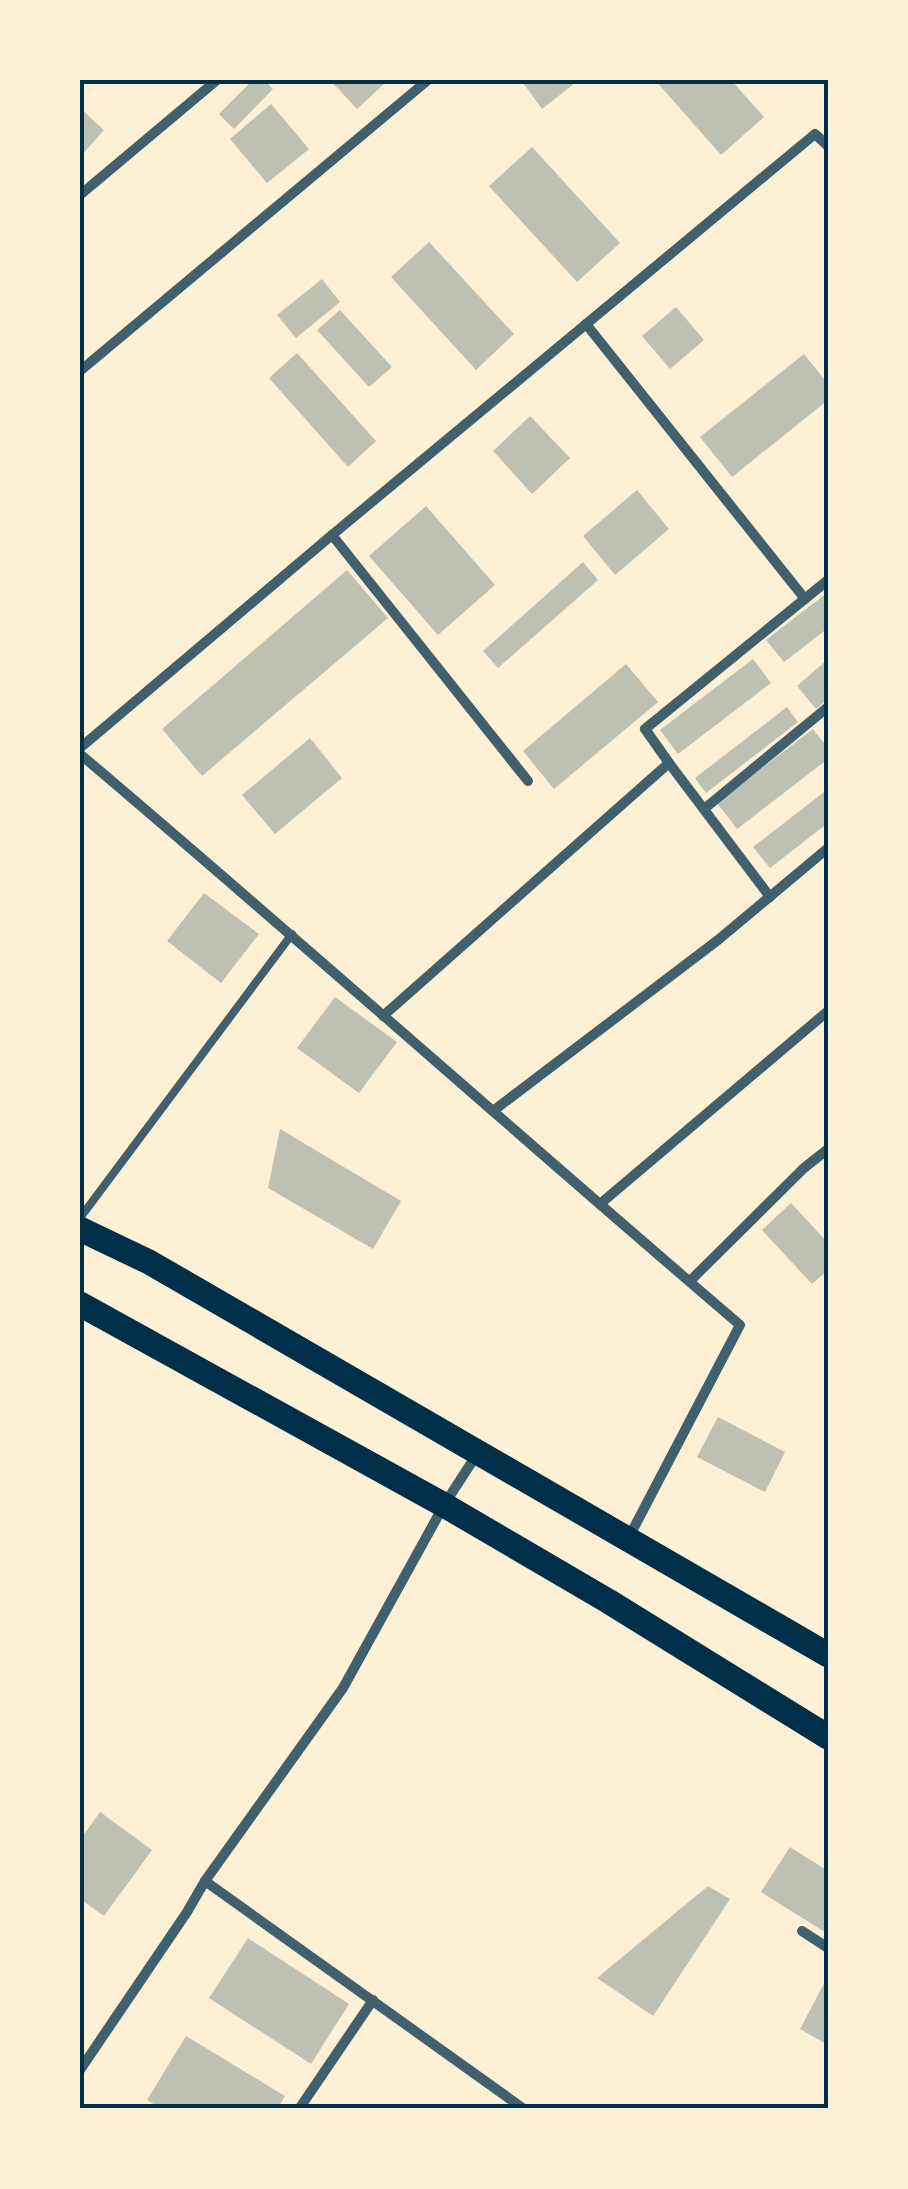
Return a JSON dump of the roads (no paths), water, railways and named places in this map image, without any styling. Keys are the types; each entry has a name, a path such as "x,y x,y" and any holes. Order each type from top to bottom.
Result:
{"main road":[{"path":"80,1229 149,1262 828,1655"},
{"path":"80,1304 444,1505 828,1737"}],"street":[{"path":"80,195 217,80"},
{"path":"80,371 428,80"},
{"path":"628,1540 740,1325 80,751 332,535 816,134 828,146"},
{"path":"586,324 805,599"},
{"path":"332,535 528,781"},
{"path":"770,896 645,728 828,580"},
{"path":"704,810 828,707"},
{"path":"383,1016 669,763"},
{"path":"492,1111 718,940 828,848"},
{"path":"600,1204 828,1011"},
{"path":"690,1281 828,1149"},
{"path":"80,2070 205,1880 343,1688 444,1505 479,1451"},
{"path":"205,1880 524,2109"},
{"path":"802,1931 828,1948"},
{"path":"299,2109 373,2000"}],"lane":[{"path":"80,1218 292,934"}]}
